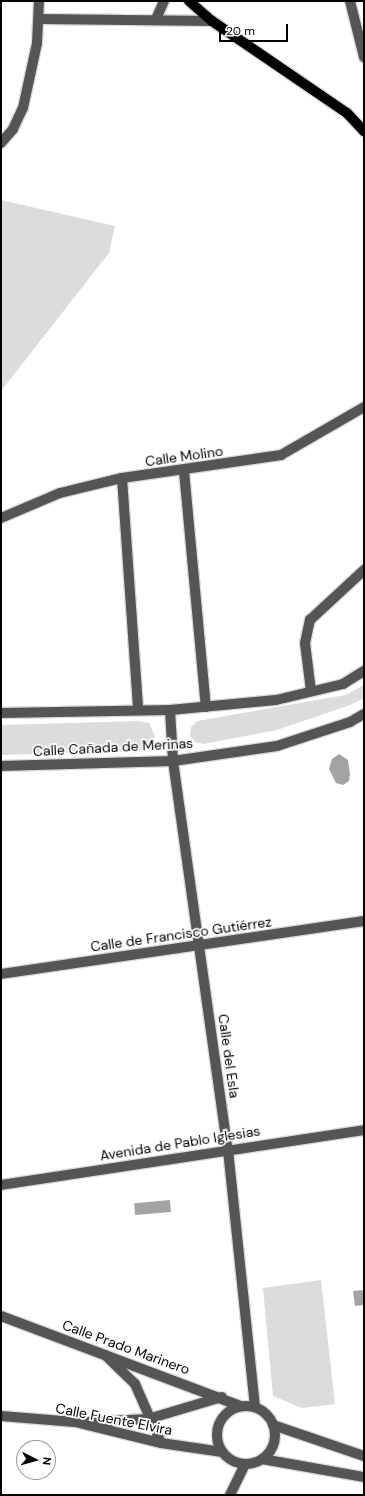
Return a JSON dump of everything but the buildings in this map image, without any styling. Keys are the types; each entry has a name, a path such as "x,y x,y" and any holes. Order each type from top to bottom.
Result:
{"main road":[{"path":"189,1 212,21 347,113 364,131"}],"street":[{"path":"1,143 12,129 23,108 40,19 40,1"},
{"path":"156,19 164,1"},
{"path":"350,1 364,57"},
{"path":"40,19 156,19 212,21"},
{"name":"Calle Molino","path":"1,518 60,493 122,478 184,471 281,455 364,407"},
{"path":"184,471 206,707"},
{"path":"122,478 138,709"},
{"path":"311,691 305,643 310,620 364,570"},
{"path":"1,713 138,709 170,710 276,700 342,684 364,671"},
{"name":"Calle del Esla","path":"170,710 173,761 228,1150 255,1407"},
{"name":"Calle Cañada de Merinas","path":"1,766 173,761 277,746 350,722 364,714"},
{"name":"Calle de Francisco Gutiérrez","path":"1,974 200,946 364,920"},
{"name":"Avenida de Pablo Iglesias","path":"1,1185 364,1130"},
{"name":"Calle Prado Marinero","path":"1,1316 222,1397 240,1406"},
{"path":"102,1352 135,1384 148,1418 161,1443"},
{"path":"75,1422 148,1418 222,1397"},
{"path":"262,1459 270,1450 274,1438 273,1425 266,1414 255,1407 240,1406 230,1411 221,1419 217,1430 217,1442 222,1452 232,1461 245,1464 262,1459 364,1477"},
{"name":"Calle Fuente Elvira","path":"1,1416 75,1422 161,1443 222,1452"},
{"path":"273,1425 364,1456"},
{"path":"348,1450 364,1447"},
{"path":"230,1495 245,1464"}],"shaded area":[{"path":"1,200 115,226 109,253 1,391"},
{"path":"364,685 364,698 350,705 277,730 203,744 195,742 190,735 191,727 197,721 346,695"},
{"path":"139,721 149,723 155,736 153,745 145,751 1,755 1,725"},
{"path":"339,754 348,760 350,774 349,781 343,785 336,783 329,769 332,759"},
{"path":"170,1200 171,1212 135,1215 134,1203"},
{"path":"321,1280 335,1404 302,1408 273,1396 263,1288"},
{"path":"364,1290 364,1305 355,1306 353,1291"}]}
